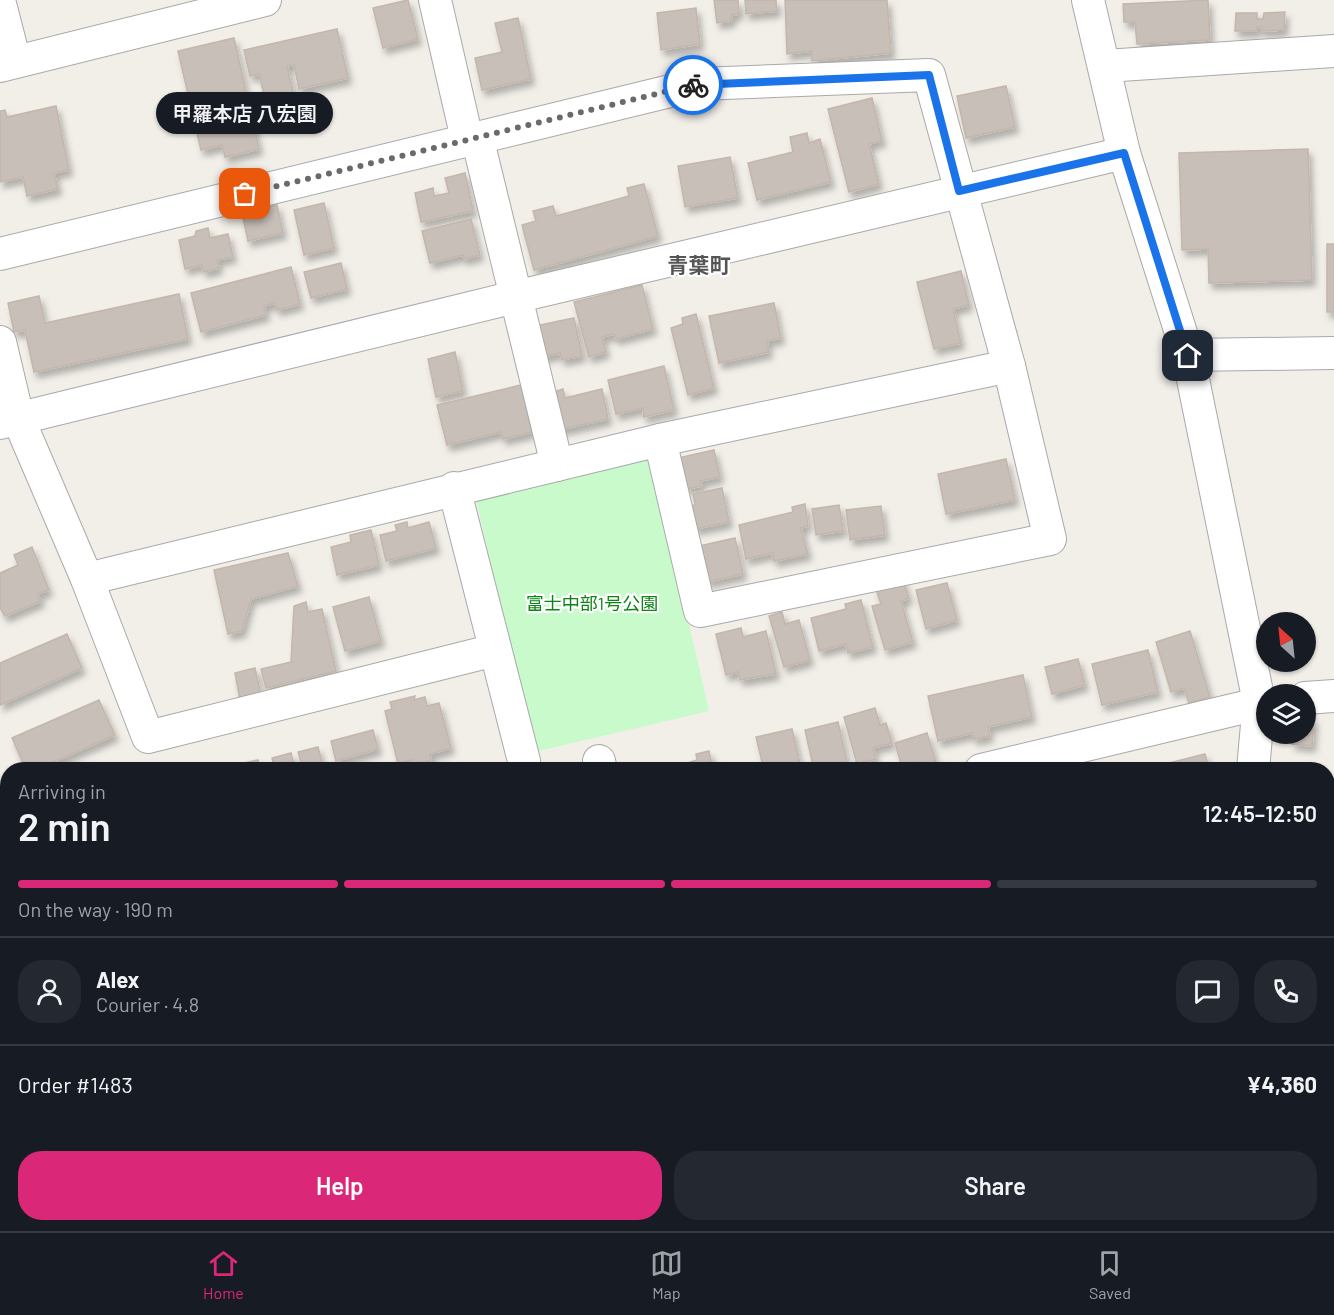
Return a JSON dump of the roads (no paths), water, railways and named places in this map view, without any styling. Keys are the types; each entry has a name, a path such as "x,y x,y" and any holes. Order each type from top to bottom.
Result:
{"street":[{"path":"0,4 7,64 265,0"},
{"path":"435,0 516,297 557,465"},
{"path":"1088,0 1124,153 1188,356 1259,684"},
{"path":"1105,66 1334,51"},
{"path":"0,254 699,84 929,75 959,191 1009,366 1050,539 700,611 660,440"},
{"path":"9,420 1124,153"},
{"path":"0,342 9,420 87,579 148,737 495,650"},
{"path":"1188,356 1334,354"},
{"path":"87,579 454,488 660,440 1009,366"},
{"path":"454,488 524,761"},
{"path":"1316,697 1334,696"},
{"path":"1014,762 1256,704"},
{"path":"1254,762 1257,744"}],"place":[{"name":"甲羅本店 八宏園","path":"245,194"}],"district":[{"name":"青葉町","path":"699,264"}],"park label":[{"name":"富士中部1号公園","path":"592,603"}]}
